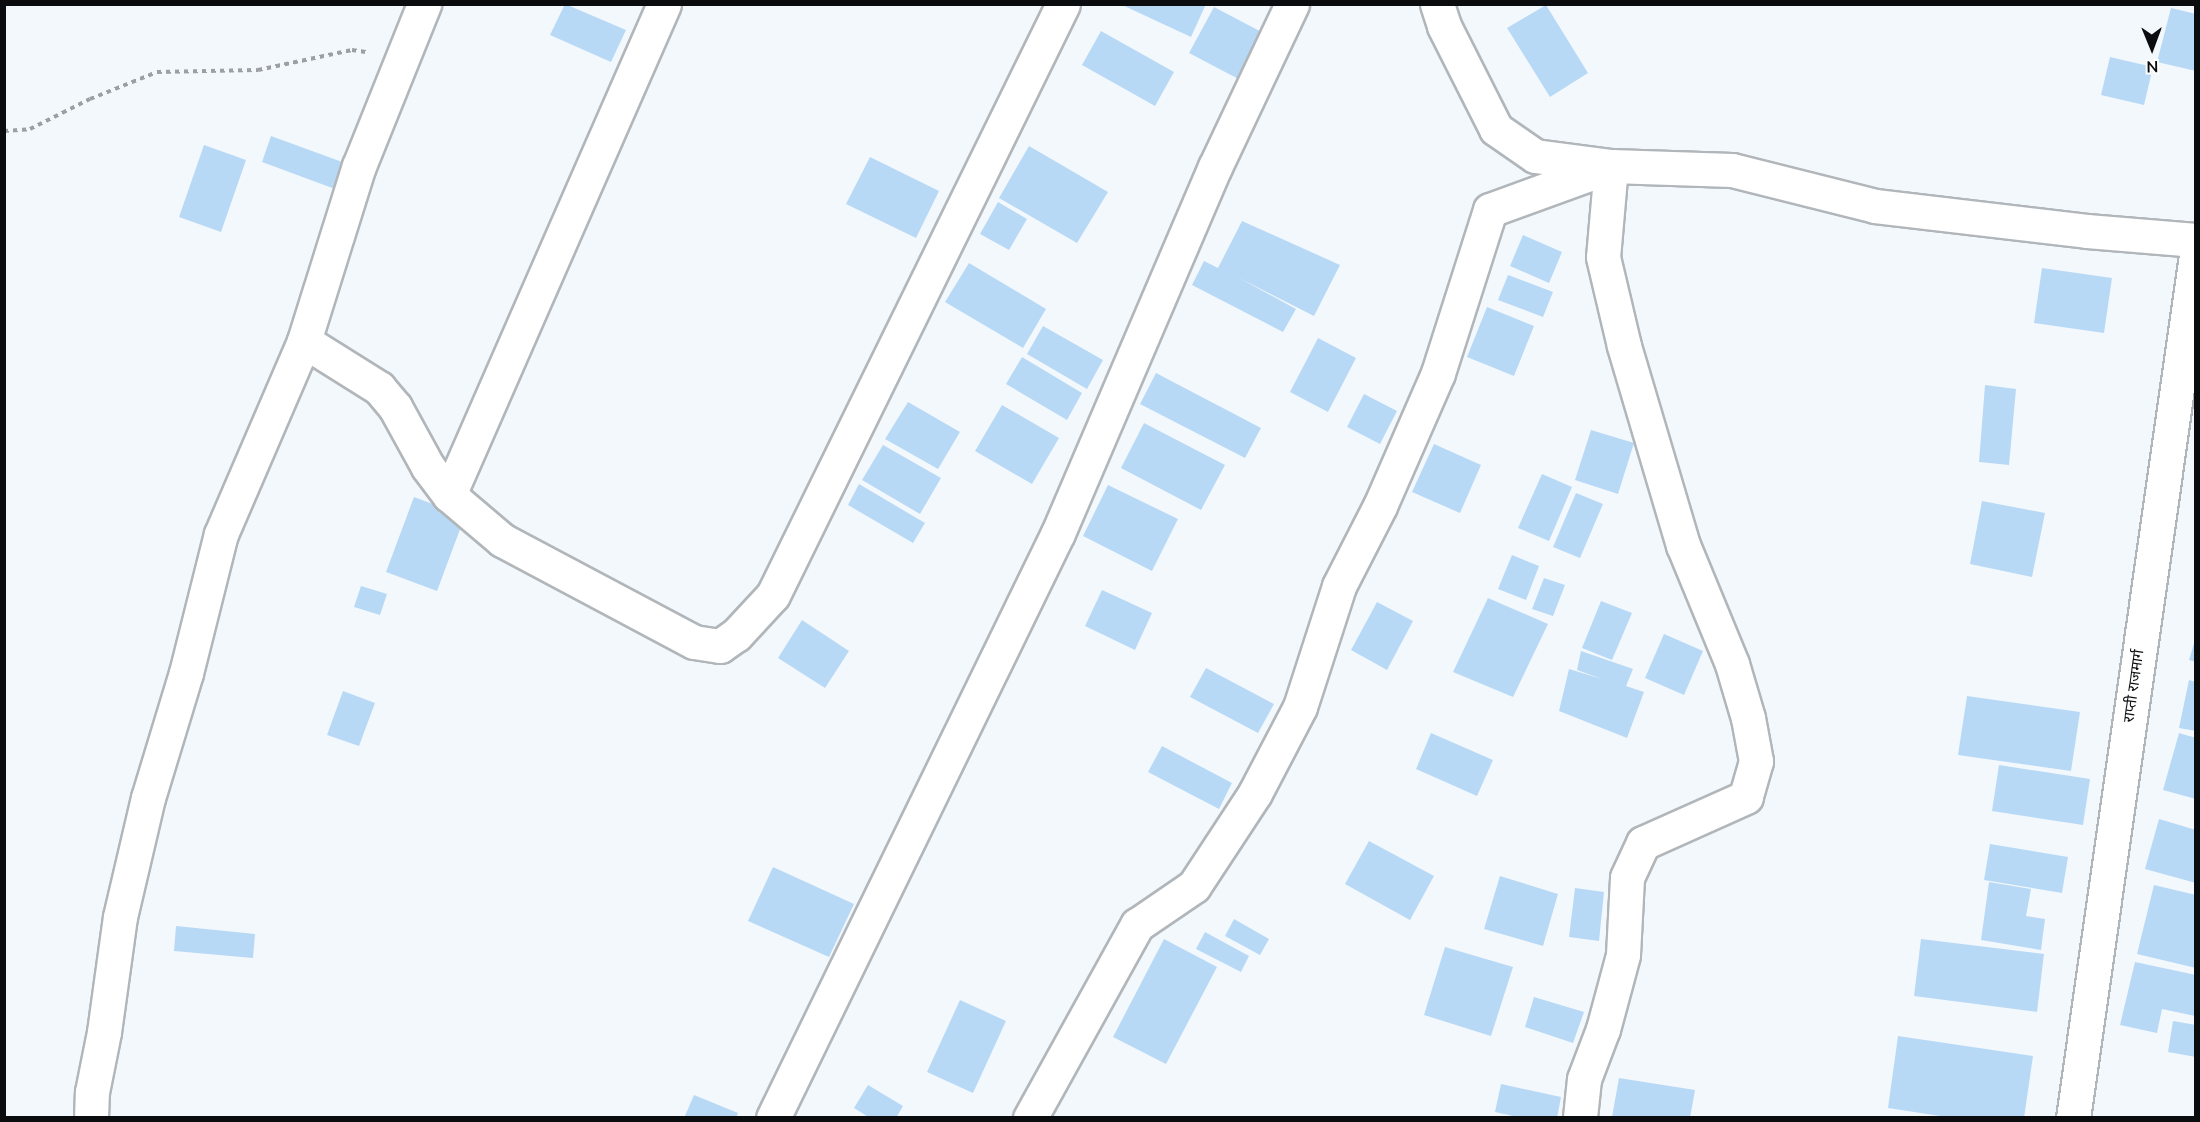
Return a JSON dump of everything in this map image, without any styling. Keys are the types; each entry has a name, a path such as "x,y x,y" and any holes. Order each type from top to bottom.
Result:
{"street":[{"path":"91,1118 92,1092 105,1032 120,917 148,798 186,673 221,534 304,341 359,166 424,4"},
{"path":"449,495 664,4"},
{"path":"304,341 379,388 395,407 428,467 449,495 502,540 693,642 720,646 736,635 773,596 1063,4"},
{"path":"773,1118 1058,533 1215,167 1292,4"},
{"path":"1437,4 1444,26 1496,129 1534,156 1611,166 1732,170 1875,206 2086,231 2196,240"},
{"path":"1030,1118 1137,925 1194,886 1255,793 1300,707 1339,586 1380,506 1438,373 1490,210 1611,166"},
{"path":"1580,1118 1584,1079 1603,1029 1623,955 1627,878 1642,843 1746,797 1756,761 1748,718 1732,664 1683,545 1624,346 1603,257 1611,166"},
{"name":"राप्ती राजमार्ग","path":"2073,1118 2196,255"}],"path":[{"path":"4,131 30,129 90,99 157,72 258,70 352,50 402,56"}],"building":[{"path":"565,4 626,30 611,62 550,35"},
{"path":"1120,4 1206,4 1191,37"},
{"path":"1546,5 1588,73 1550,97 1507,28"},
{"path":"1214,7 1273,38 1248,84 1189,53"},
{"path":"2171,8 2196,14 2196,71 2157,62"},
{"path":"1101,31 1174,72 1155,106 1082,65"},
{"path":"2110,57 2153,67 2144,105 2101,95"},
{"path":"271,136 345,163 335,189 262,162"},
{"path":"204,145 246,160 221,232 179,217"},
{"path":"1029,146 1108,192 1077,243 999,198"},
{"path":"870,157 939,191 916,238 846,204"},
{"path":"998,202 1027,219 1009,250 980,234"},
{"path":"1242,221 1340,265 1314,316 1239,278 1296,309 1283,332 1192,285 1204,261 1218,268"},
{"path":"1523,235 1562,252 1549,283 1510,266"},
{"path":"969,263 1046,309 1023,348 945,302"},
{"path":"2042,268 2112,278 2104,333 2034,323"},
{"path":"1508,275 1553,292 1543,317 1498,300"},
{"path":"1487,307 1534,326 1514,376 1467,357"},
{"path":"1043,326 1103,360 1087,389 1027,354"},
{"path":"1318,338 1356,358 1328,412 1290,392"},
{"path":"1022,357 1082,393 1067,420 1006,384"},
{"path":"1156,373 1261,428 1245,458 1140,404"},
{"path":"1985,385 2016,389 2009,465 1979,462"},
{"path":"1364,394 1397,411 1380,444 1347,427"},
{"path":"908,402 960,432 938,469 885,439"},
{"path":"1002,405 1059,438 1032,484 975,451"},
{"path":"1144,423 1225,465 1201,510 1121,468"},
{"path":"1591,430 1634,443 1618,494 1575,480"},
{"path":"1434,444 1481,465 1460,513 1412,492"},
{"path":"883,445 941,478 920,514 862,480"},
{"path":"1542,474 1572,487 1549,541 1518,528"},
{"path":"859,484 925,523 913,543 848,505"},
{"path":"1108,485 1178,519 1152,571 1083,536"},
{"path":"1576,493 1603,504 1580,558 1553,547"},
{"path":"414,497 465,516 437,591 386,572"},
{"path":"1982,501 2045,513 2032,577 1970,564"},
{"path":"1512,555 1539,566 1526,600 1498,589"},
{"path":"1544,578 1565,585 1553,616 1532,609"},
{"path":"361,586 387,594 380,615 354,607"},
{"path":"1102,590 1152,613 1135,650 1085,626"},
{"path":"1488,598 1548,624 1513,697 1453,672"},
{"path":"1601,601 1632,613 1612,660 1582,648"},
{"path":"1377,602 1413,621 1387,670 1351,650"},
{"path":"802,620 849,651 825,688 778,658"},
{"path":"1664,634 1703,651 1684,695 1645,678"},
{"path":"2196,637 2196,662 2189,660"},
{"path":"1581,651 1633,669 1626,686 1644,692 1627,738 1559,711 1569,669 1602,679 1577,670"},
{"path":"1206,668 1274,704 1258,733 1190,697"},
{"path":"2189,680 2196,682 2196,731 2179,728"},
{"path":"343,691 375,703 359,746 327,735"},
{"path":"1967,696 2080,712 2071,771 1958,755"},
{"path":"1431,733 1493,760 1477,796 1416,769"},
{"path":"2179,733 2196,738 2196,799 2163,790"},
{"path":"1162,746 1232,783 1219,809 1148,772"},
{"path":"1999,765 2090,779 2083,825 1992,811"},
{"path":"2159,819 2196,830 2196,883 2145,869"},
{"path":"1369,841 1434,876 1410,920 1345,884"},
{"path":"1990,844 2068,857 2062,893 1984,880"},
{"path":"773,867 854,904 829,957 748,921"},
{"path":"1500,876 1558,894 1543,946 1484,929"},
{"path":"1989,882 2031,889 2026,916 2045,919 2041,950 1981,940"},
{"path":"2154,885 2196,895 2196,968 2137,954"},
{"path":"1575,888 1604,892 1599,941 1569,937"},
{"path":"1234,919 1269,939 1260,955 1225,936"},
{"path":"176,926 255,934 253,958 174,951"},
{"path":"1205,932 1249,956 1241,972 1196,949"},
{"path":"1164,939 1217,967 1166,1064 1113,1037"},
{"path":"1921,939 2044,954 2037,1012 1914,996"},
{"path":"1445,947 1513,967 1491,1036 1424,1015"},
{"path":"2135,962 2196,975 2195,1016 2162,1009 2157,1033 2120,1025"},
{"path":"1534,997 1584,1012 1573,1043 1525,1027"},
{"path":"960,1000 1006,1021 973,1093 927,1072"},
{"path":"2173,1021 2196,1025 2196,1057 2168,1052"},
{"path":"1898,1036 2033,1056 2024,1118 1953,1118 1888,1108"},
{"path":"1619,1078 1695,1090 1690,1118 1612,1117"},
{"path":"1501,1084 1561,1097 1557,1118 1522,1118 1495,1112"},
{"path":"868,1085 903,1106 896,1118 870,1118 854,1108"},
{"path":"694,1095 738,1113 736,1118 684,1118"}]}
